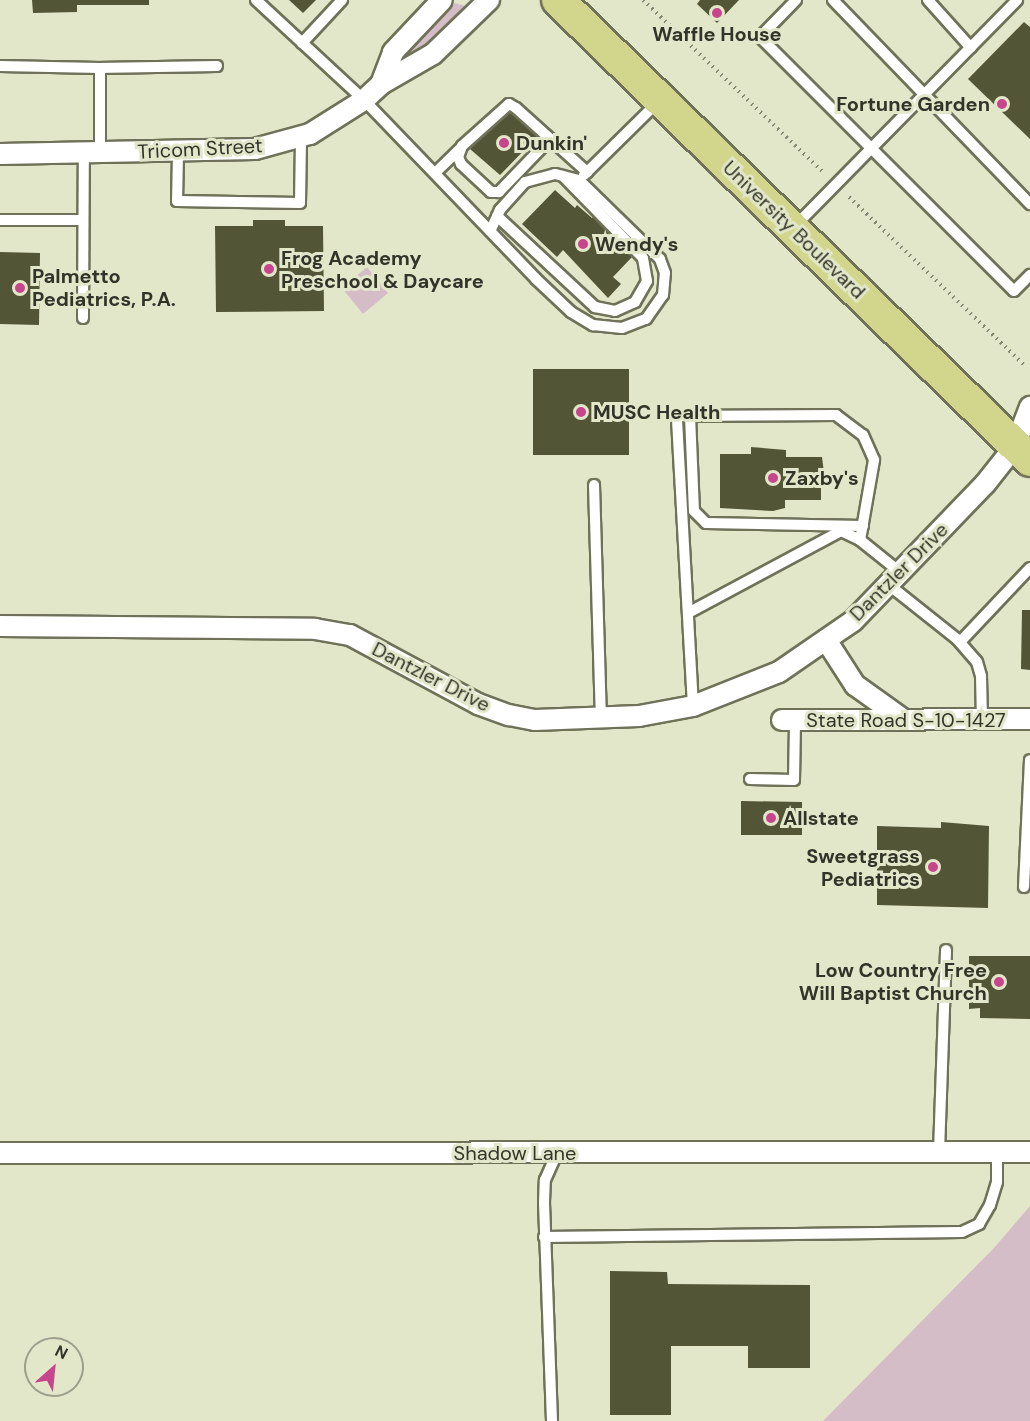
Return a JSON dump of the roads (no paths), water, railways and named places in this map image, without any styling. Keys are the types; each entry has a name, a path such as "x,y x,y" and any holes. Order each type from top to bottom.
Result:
{"main road":[{"name":"University Boulevard","path":"558,0 792,229 1025,450"}],"street":[{"name":"Tricom Street","path":"381,84 393,52 442,0"},
{"name":"Tricom Street","path":"0,154 178,154 255,150 301,137 364,100 381,84 433,54 489,0"},
{"path":"1025,450 1030,406"},
{"name":"Dantzler Drive","path":"0,626 315,629 350,635 478,704 509,715 535,720 639,716 693,706 769,677 826,640 853,621 1025,450"},
{"path":"826,640 855,685 905,721"},
{"name":"State Road S-10-1427","path":"789,720 1030,719"},
{"name":"Shadow Lane","path":"0,1153 1030,1152"}],"lane":[{"path":"256,0 364,100 536,279 571,312 593,325 622,328 646,319 663,295 665,273 660,259 550,139 509,104 435,173"},
{"path":"302,43 342,0"},
{"path":"796,0 760,37 1014,291 1030,275"},
{"path":"833,0 1030,204"},
{"path":"927,0 971,48"},
{"path":"792,229 925,97 1017,0"},
{"path":"0,66 97,68 217,66"},
{"path":"83,318 83,220 92,154 97,68"},
{"path":"490,231 497,216 525,182 538,176 583,176 660,100"},
{"path":"178,154 177,201 300,203 301,137"},
{"path":"462,146 458,157 461,164 491,192 498,192 550,139"},
{"path":"497,216 594,307 615,311 635,302 647,281 643,258 562,176"},
{"path":"0,220 83,220"},
{"path":"693,706 677,416 836,415 863,435 874,460 860,540"},
{"path":"690,416 694,511 706,523 863,525"},
{"path":"594,485 601,717"},
{"path":"688,613 826,537 842,531 860,540 977,662 981,676 982,720"},
{"path":"960,642 1030,568"},
{"path":"750,779 794,780 789,720"},
{"path":"1024,887 1030,760"},
{"path":"939,1152 946,950"},
{"path":"544,1237 962,1232 979,1224 990,1205 997,1182 998,1152"},
{"path":"552,1421 544,1237 545,1180 557,1154"}],"place":[{"name":"Waffle House","path":"717,13"},
{"name":"Fortune Garden","path":"1002,104"},
{"name":"Dunkin'","path":"504,143"},
{"name":"Wendy's","path":"583,244"},
{"name":"Frog Academy Preschool & Daycare","path":"269,269"},
{"name":"Palmetto Pediatrics, P.A.","path":"20,288"},
{"name":"MUSC Health","path":"581,412"},
{"name":"Zaxby's","path":"773,478"},
{"name":"Allstate","path":"771,818"},
{"name":"Sweetgrass Pediatrics","path":"933,867"},
{"name":"Low Country Free Will Baptist Church","path":"999,982"}]}
